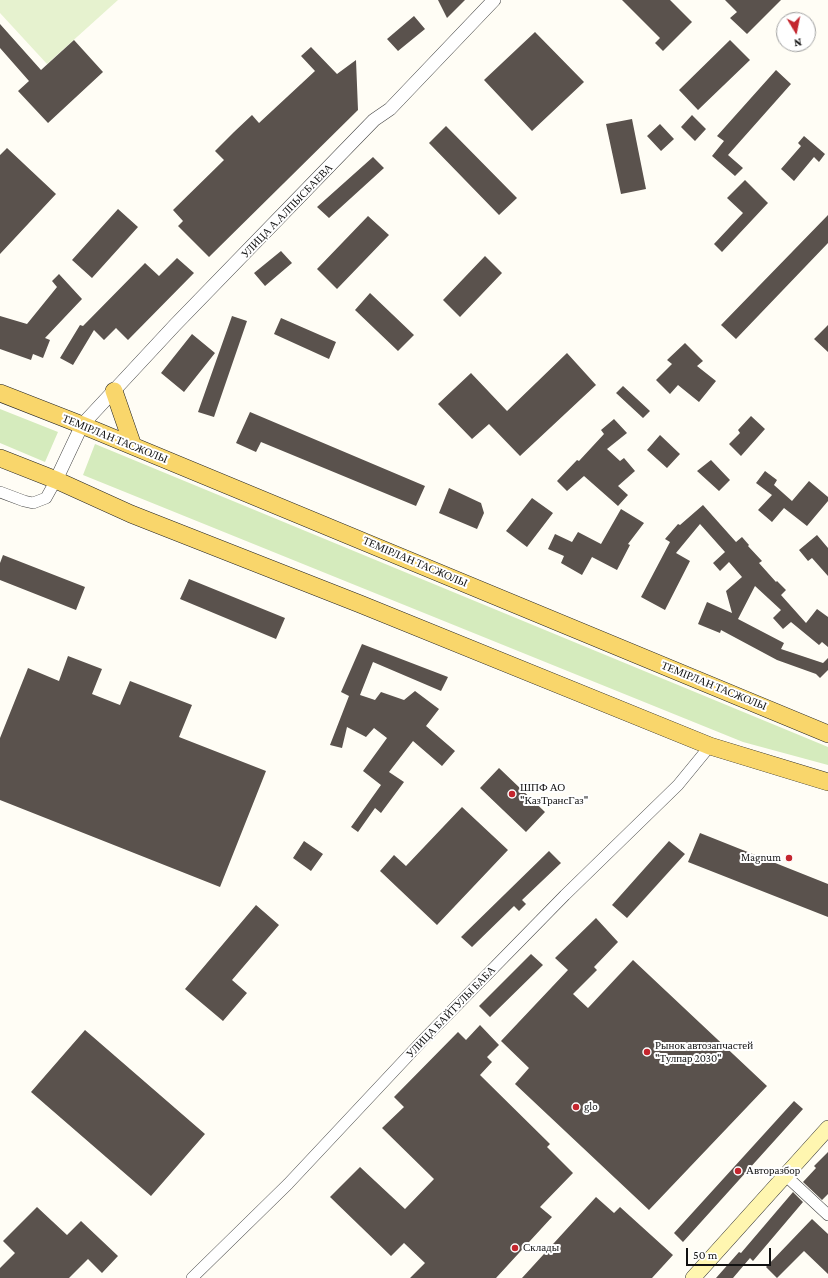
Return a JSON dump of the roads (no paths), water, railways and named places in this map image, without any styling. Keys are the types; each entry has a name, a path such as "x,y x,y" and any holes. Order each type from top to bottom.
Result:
{"main road":[{"path":"114,391 133,446"},
{"name":"ТЕМІРЛАН ТАСЖОЛЫ","path":"0,393 133,446 828,734"},
{"path":"0,458 56,480 131,514 360,604 710,746 828,782"},
{"path":"693,1278 828,1128"}],"street":[{"name":"УЛИЦА А.АЛПЫСБАЕВА","path":"56,480 82,425 175,325 368,126 390,109 494,0"},
{"path":"0,492 33,503 46,498 56,480"},
{"name":"УЛИЦА БАЙТУЛЫ БАБА","path":"192,1278 288,1184 423,1040 565,895 678,785 710,746"},
{"path":"785,1175 828,1215"}],"place":[{"name":"ШПФ АО \"КазТрансГаз\"","path":"512,794"},
{"name":"Magnum","path":"789,858"},
{"name":"Рынок автозапчастей \"Тулпар 2030\"","path":"647,1052"},
{"name":"glo","path":"576,1107"},
{"name":"Авторазбор","path":"738,1171"},
{"name":"Склады","path":"515,1248"}]}
